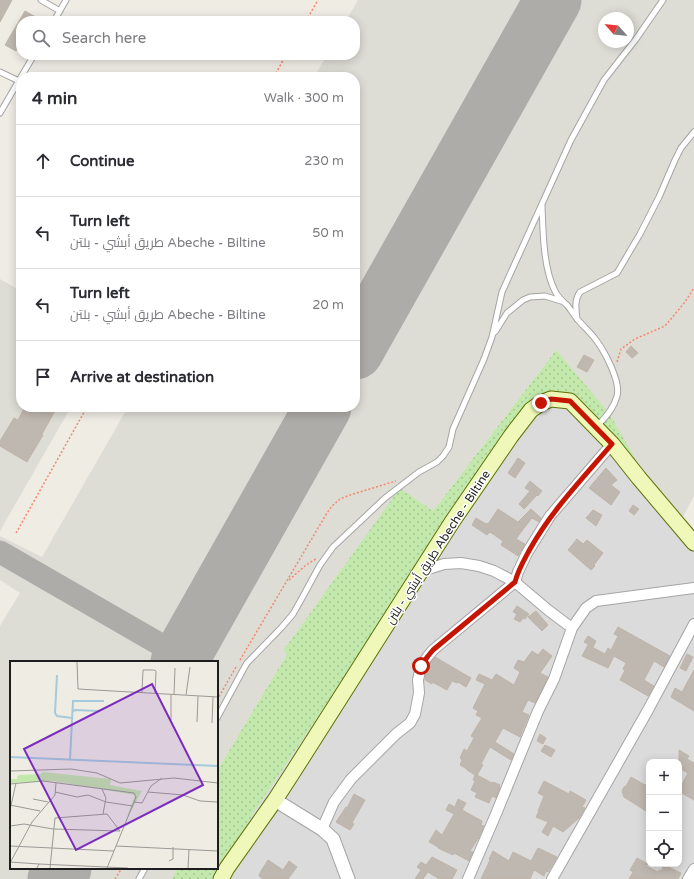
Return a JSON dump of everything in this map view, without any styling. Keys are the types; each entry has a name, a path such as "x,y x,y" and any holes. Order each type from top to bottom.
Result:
{"main road":[{"name":"طريق أبشي - بلتن Abeche - Biltine","path":"220,879 275,800 452,522 511,436 531,410 541,403 551,399 570,401 612,444 694,543"}],"street":[{"path":"322,829 334,802 351,779 396,734 410,723 415,714 419,694 418,680 421,666 428,656 433,650 515,582 527,553 550,516 612,444"},
{"path":"422,571 444,564 461,562 494,572 515,582 572,628"},
{"path":"468,879 538,711 554,679 572,628 586,608 596,602 694,588"},
{"path":"552,879 648,710 694,624"},
{"path":"275,800 322,829 333,839 348,879"},
{"path":"688,879 694,869"}],"lane":[{"path":"41,0 60,11"},
{"path":"57,16 66,0"},
{"path":"218,716 242,670 292,614 328,553 385,498 437,462 449,447 453,429 484,359 492,337 502,292 571,140 604,80 636,39 663,0"},
{"path":"24,72 31,60"},
{"path":"0,72 16,77"},
{"path":"0,113 16,85"},
{"path":"577,319 576,300 578,294 617,273 640,234 659,197 681,148 694,132"},
{"path":"542,203 543,238 549,275 555,291 561,301 596,340 610,364 618,386 617,396 609,413 596,427"},
{"path":"492,337 507,313 523,300 530,297 545,296 561,301"},
{"path":"139,879 144,869"}],"path":[{"path":"309,16 318,0"},
{"path":"277,72 283,60"},
{"path":"613,373 621,349 635,339 665,326 685,302 694,288"},
{"path":"16,533 84,412"},
{"path":"218,698 332,506 340,499 350,495 415,476"},
{"path":"287,581 306,565 328,553"},
{"path":"115,879 121,869"}],"shaded area":[{"path":"358,0 694,0 694,496 676,530 556,350 433,511 401,489 283,651 287,654 218,769 218,661 10,661 10,869 177,869 172,879 0,879 0,626 20,593 0,580 0,536 42,557 125,412 360,412 360,72 317,72 324,60 360,60 360,16 349,16"},
{"path":"0,279 16,288 16,412 68,412 0,531"},
{"path":"556,399 572,406 694,550 694,879 219,879 254,812 382,621 528,414"}],"green space":[{"path":"556,350 609,413 676,530 599,437 556,399 529,414 382,621 254,812 219,879 172,879 177,869 218,869 218,769 287,654 283,651 400,488 433,511"}],"building":[{"path":"0,0 12,0 0,22"},
{"path":"25,11 34,16 22,16"},
{"path":"16,26 16,51 5,45"},
{"path":"631,346 638,353 632,358 626,352"},
{"path":"584,355 594,360 587,372 577,367"},
{"path":"22,412 54,412 27,462 0,446 0,441 14,418 18,420"},
{"path":"518,458 525,463 515,478 508,473"},
{"path":"606,468 617,480 611,485 620,492 611,505 589,488"},
{"path":"530,481 542,491 524,509 519,504 530,491 525,488"},
{"path":"633,505 639,509 634,515 629,511"},
{"path":"498,509 518,522 531,509 541,518 539,522 532,518 516,539 525,544 518,556 501,545 503,541 490,532 487,535 472,525 476,518 488,524"},
{"path":"593,510 602,515 596,526 586,518"},
{"path":"577,539 583,544 587,540 603,553 591,570 568,550"},
{"path":"517,606 529,614 520,622 514,619 517,614 513,612"},
{"path":"536,611 548,625 542,631 528,617"},
{"path":"618,627 670,656 664,667 654,661 644,680 654,686 648,696 620,680 625,670 623,669 626,663 614,656 608,668 582,656 588,645 605,654 608,648 611,650 618,636 614,634"},
{"path":"588,636 596,641 593,647 584,642"},
{"path":"543,649 552,656 540,673 548,677 535,703 528,700 522,712 529,715 520,737 503,728 495,742 514,754 511,760 490,747 481,764 483,765 477,775 492,783 493,782 500,785 496,798 492,796 489,803 475,797 477,793 471,790 475,781 473,780 475,775 460,765 462,760 460,758 464,749 467,751 474,738 471,736 482,718 476,715 478,711 473,708 485,684 476,680 479,674 492,680 496,674 514,685 520,672 514,668 518,660 524,662 532,651 538,655"},
{"path":"687,654 693,657 686,671 680,668"},
{"path":"435,657 471,678 466,687 458,682 452,681 447,690 425,680 426,671"},
{"path":"694,670 694,711 671,697 675,688 682,692"},
{"path":"540,734 546,738 543,744 537,741"},
{"path":"545,745 555,750 551,757 541,751"},
{"path":"679,750 689,756 687,759 694,763 694,800 682,793 682,784 688,773 682,770 682,759 679,759"},
{"path":"631,777 646,784 646,811 624,797 622,791"},
{"path":"544,781 569,794 570,791 586,800 582,807 585,808 579,818 563,832 553,826 548,836 542,832 548,822 536,817 544,796 538,793"},
{"path":"354,794 365,800 352,823 354,824 350,830 336,822 346,807 347,808"},
{"path":"458,799 466,803 462,810 482,821 481,825 484,826 470,851 473,852 469,861 454,853 453,855 438,848 429,842 436,830 442,835 454,814 446,810 449,804 455,807"},
{"path":"538,848 557,857 544,876 534,870 530,879 481,879 493,851 509,861 513,852 531,861"},
{"path":"432,857 457,870 452,879 439,879 428,872 423,879 415,879 421,870 417,867 421,862 426,865"},
{"path":"637,858 646,863 646,867 658,872 659,870 661,871 663,867 668,867 681,873 678,879 629,879 633,872 630,870"},
{"path":"268,860 283,870 289,861 297,867 288,879 263,879 259,876"}],"taxiway":[{"path":"0,552 182,657"}],"runway":[{"path":"360,342 553,0"},
{"path":"180,661 320,412"},
{"path":"56,879 62,869"}],"route":[{"path":"421,666 433,650 515,582 527,553 550,516 612,444 570,401 551,399 541,403"}]}
